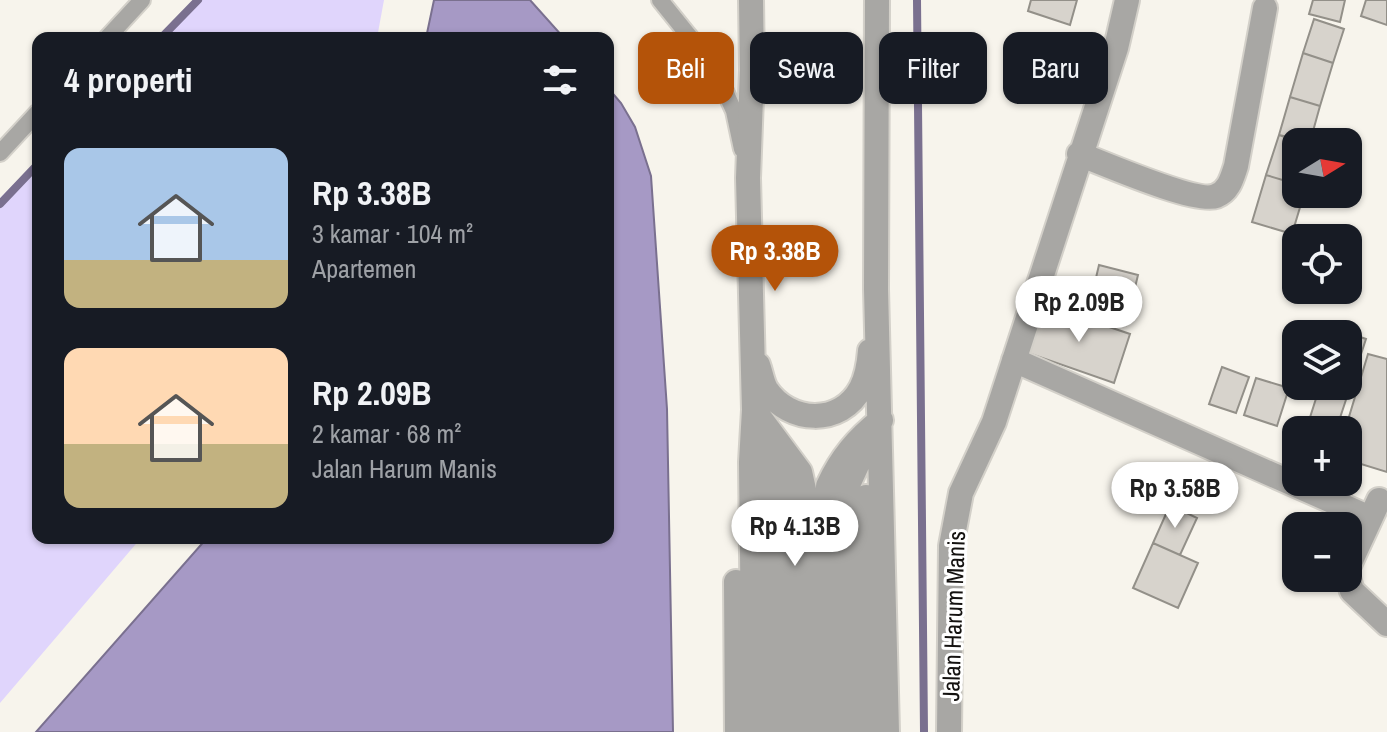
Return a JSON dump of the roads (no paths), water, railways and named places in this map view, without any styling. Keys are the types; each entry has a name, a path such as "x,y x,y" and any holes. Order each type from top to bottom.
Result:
{"street":[{"path":"751,0 748,178 754,410 751,475 754,732"},
{"path":"877,0 876,289 887,732"},
{"name":"Jalan Harum Manis","path":"949,732 951,546 961,493 994,422 1116,48 1127,0"},
{"path":"1079,154 1188,194 1219,195 1229,186 1236,166 1265,8"},
{"path":"752,338 765,388 782,407 814,417 831,414 848,404 861,388 868,366 876,289"},
{"path":"1014,360 1374,509 1362,536"},
{"path":"737,732 735,482 742,443 754,410"},
{"path":"754,410 770,515 773,732"},
{"path":"754,410 784,478 790,512 792,732"},
{"path":"754,410 800,472 809,512 811,732"},
{"path":"829,732 828,486 840,461 860,436 881,420"},
{"path":"848,732 846,489 857,462 881,420"},
{"path":"868,732 867,470 881,420"},
{"path":"1353,592 1387,624"}],"lane":[{"path":"113,32 142,0"},
{"path":"660,0 714,67 734,111 748,178"},
{"path":"1,152 32,118"}],"waterway":[{"path":"167,32 198,0"},
{"path":"917,0 924,732"},
{"path":"0,204 32,170"}]}
